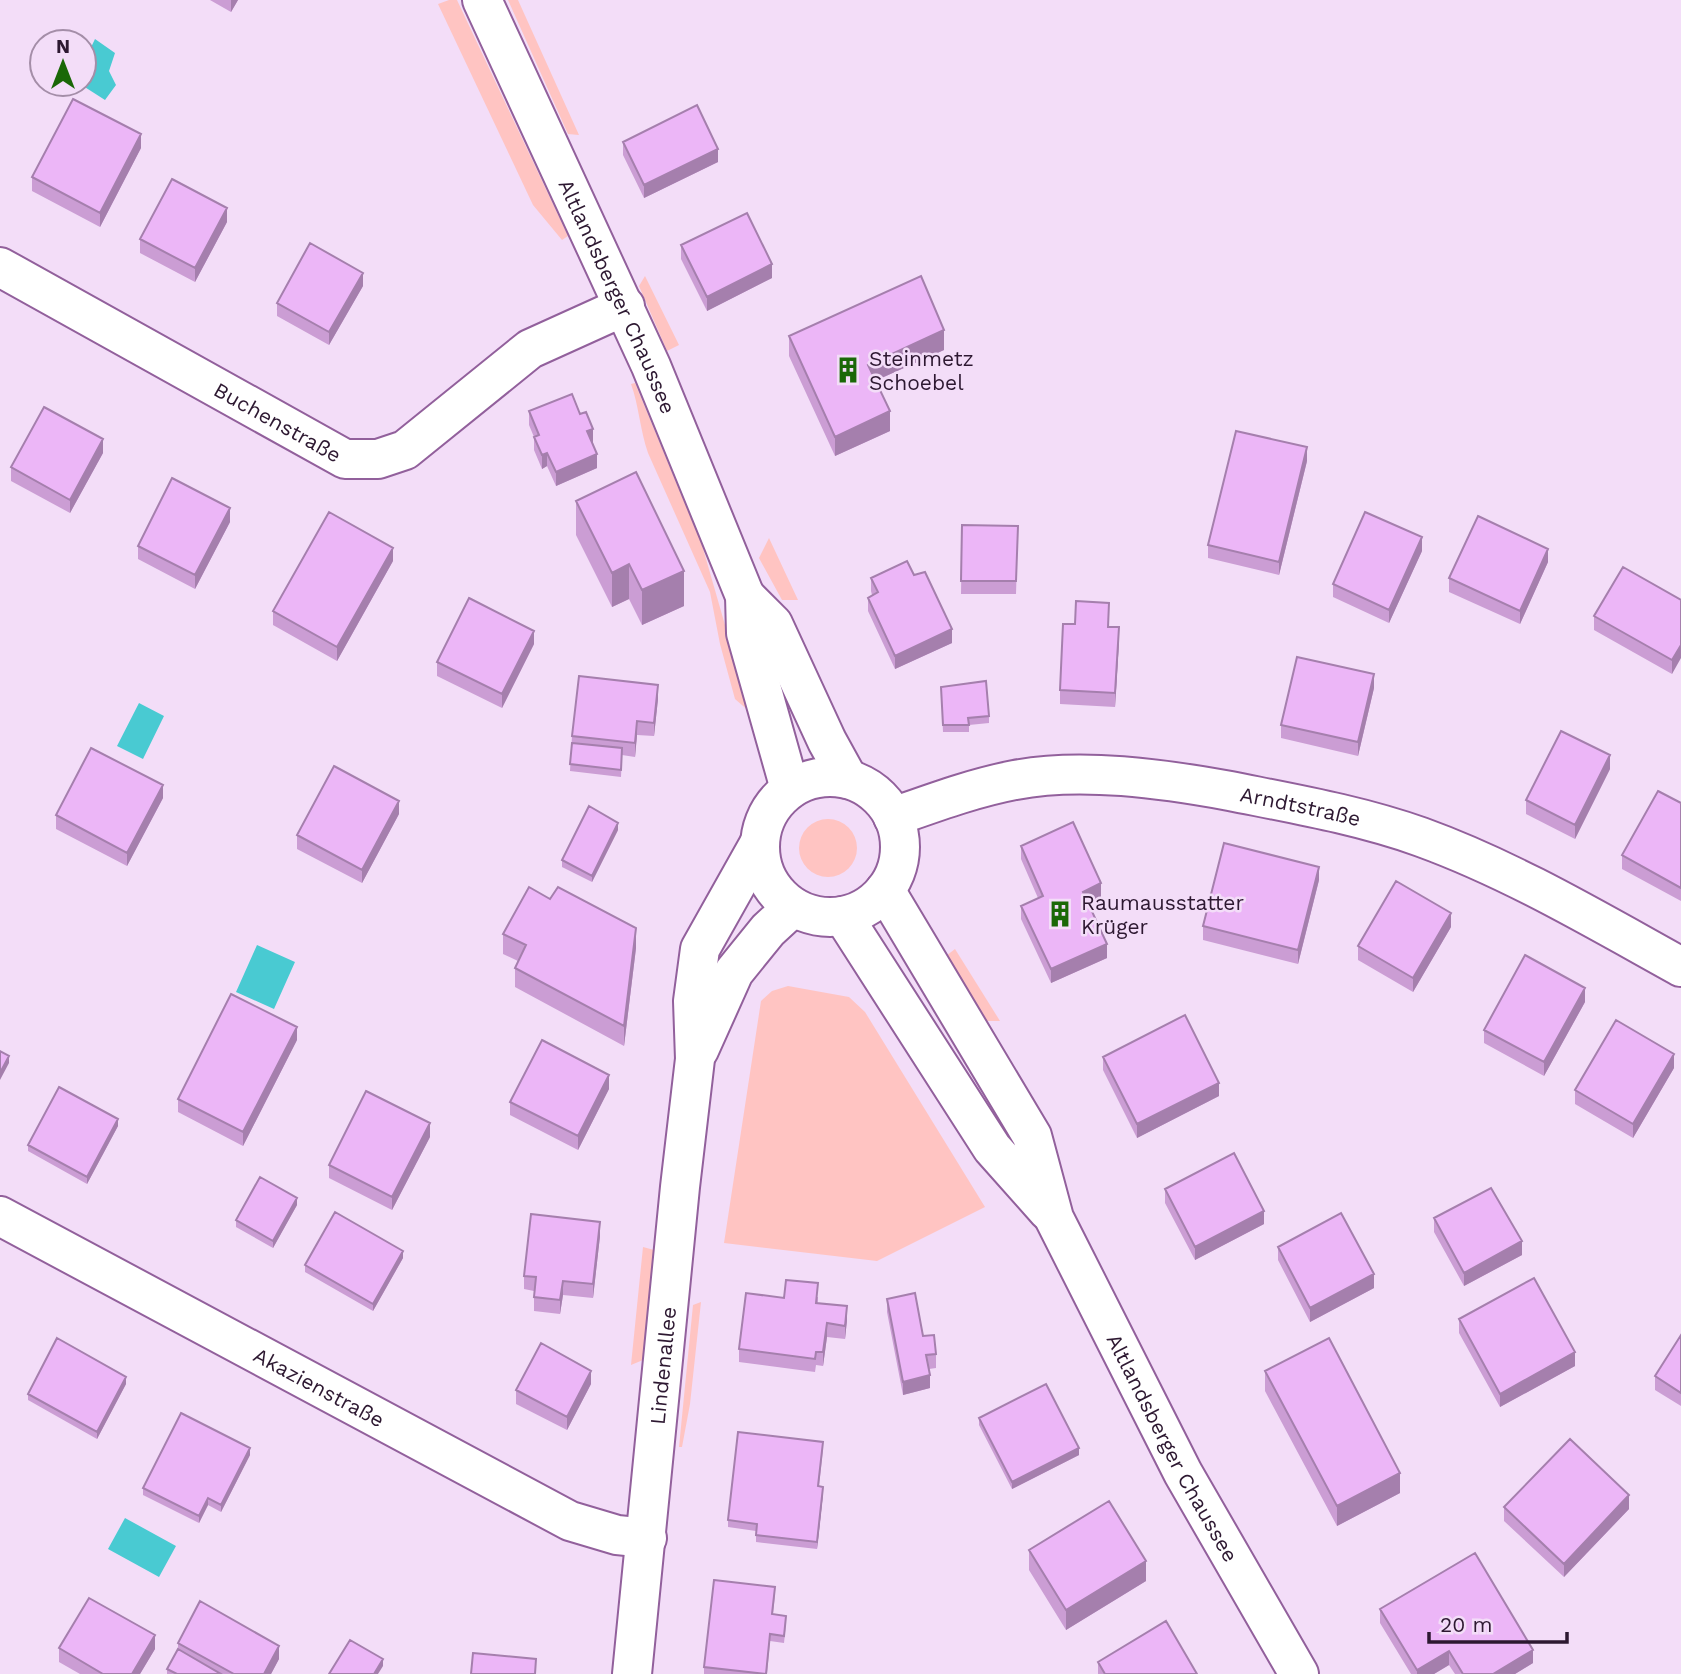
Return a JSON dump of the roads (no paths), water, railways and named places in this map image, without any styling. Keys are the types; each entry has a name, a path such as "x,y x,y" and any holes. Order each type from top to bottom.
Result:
{"street":[{"name":"Altlandsberger Chaussee","path":"482,0 625,306 668,404 745,596 746,633 790,789"},
{"name":"Buchenstraße","path":"0,267 345,459 378,459 405,450 530,349 625,306"},
{"name":"Altlandsberger Chaussee","path":"745,596 773,624 821,730 848,779"},
{"name":"Arndtstraße","path":"894,817 979,789 1016,780 1060,774 1155,779 1214,788 1352,815 1422,837 1510,875 1681,967"},
{"path":"828,777 848,779 867,788 882,800 894,817 900,855 895,873 885,890 873,902 858,911 843,916 808,914 793,907 767,880 761,863 759,844 763,823 774,804 790,789 808,780 828,777"},
{"name":"Lindenallee","path":"632,1674 695,1059 693,1001 699,949 759,844"},
{"name":"Altlandsberger Chaussee","path":"885,890 1032,1136 1054,1218 1183,1472 1298,1674"},
{"name":"Lindenallee","path":"695,1059 734,972 768,930 793,907"},
{"name":"Altlandsberger Chaussee","path":"843,916 992,1148 1054,1218"},
{"name":"Akazienstraße","path":"0,1216 570,1521 617,1535 647,1538"}],"water":[{"path":"98,41 115,53 109,71 116,85 105,100 98,96"},
{"path":"139,703 164,716 143,759 117,746"},
{"path":"257,945 295,962 274,1009 236,992"},
{"path":"125,1518 176,1546 159,1577 108,1549"}],"place":[{"name":"Steinmetz Schoebel","path":"848,370"},
{"name":"Raumausstatter Krüger","path":"1060,914"}]}
